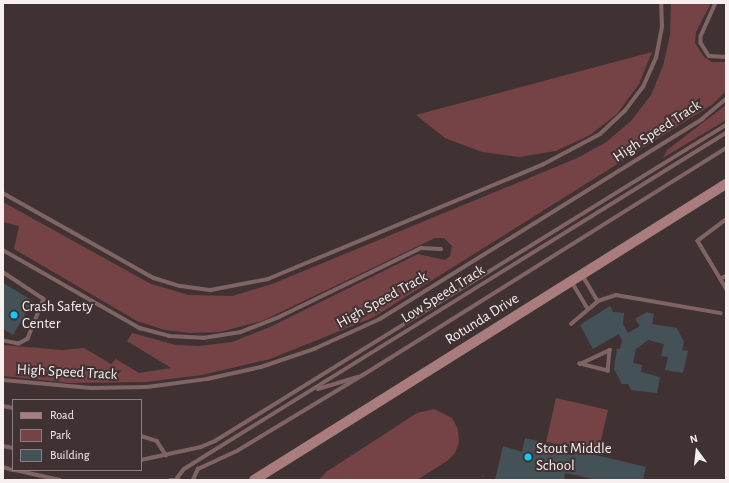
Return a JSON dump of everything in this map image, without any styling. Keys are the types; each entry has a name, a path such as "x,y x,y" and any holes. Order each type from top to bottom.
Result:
{"main road":[{"name":"Rotunda Drive","path":"254,480 726,184"}],"lane":[{"path":"3,193 154,278 181,286 211,290 268,278 542,165 600,134 624,112 644,87 656,58 662,27 661,3"},
{"path":"716,3 701,36 701,43 709,56 726,57"},
{"name":"High Speed Track","path":"3,380 90,388 147,387 207,379 314,349 380,319 702,119 726,99"},
{"path":"142,460 166,455 215,441 726,125"},
{"name":"Low Speed Track","path":"178,479 184,469 726,133"},
{"path":"193,480 198,470 237,451 363,375 726,148"},
{"path":"726,220 698,240 726,288"},
{"path":"3,250 140,328 169,336 203,338 241,332 279,317 422,248 441,250"},
{"path":"3,272 44,299 28,339 19,344 3,341"},
{"path":"582,275 598,301"},
{"path":"720,279 726,276"},
{"path":"571,282 587,307"},
{"path":"571,324 587,307 598,301 626,295 720,313"},
{"path":"610,350 612,352 608,371 580,364 610,350"},
{"path":"313,390 363,375"},
{"path":"142,436 157,441 166,455"},
{"path":"19,471 60,480"},
{"path":"170,480 178,479"}],"path":[{"path":"482,475 484,480"}],"green space":[{"path":"671,3 711,3 696,32 695,43 704,57 712,62 726,62 726,91 713,104 372,318 270,359 202,375 146,382 71,383 3,376 3,345 62,350 84,348 111,364 116,359 139,373 171,368 127,341 132,333 176,345 199,346 232,342 272,326 418,254 445,260 450,256 452,246 444,238 435,238 262,321 220,332 190,333 165,330 137,321 14,249 19,226 3,222 3,202 151,284 189,295 232,296 272,284 575,159 605,143 631,121 651,95 663,66 670,35"},
{"path":"652,52 639,84 617,114 590,135 556,151 519,157 482,152 445,138 416,115"},
{"path":"726,105 726,120 663,158 667,150"},
{"path":"556,398 608,410 598,453 546,442"},
{"path":"434,409 452,418 458,429 459,442 455,453 447,461 417,480 319,480 326,472 417,413"}],"building":[{"name":"Crash Safety Center","path":"3,283 33,301 13,335 3,329"},
{"path":"610,306 613,312 624,313 623,324 628,333 640,326 635,319 647,312 654,314 652,324 677,328 684,342 682,350 688,351 683,373 665,370 668,357 661,356 664,344 648,340 636,349 633,363 642,365 641,372 660,377 657,393 631,390 628,384 622,384 614,369 617,349 620,349 622,341 619,334 593,349 580,325"},
{"name":"Stout Middle School","path":"525,438 646,467 643,480 598,480 565,473 564,480 495,480 503,446 522,452"}],"place":[{"name":"Crash Safety Center","path":"14,315"},
{"name":"Stout Middle School","path":"528,457"}]}
